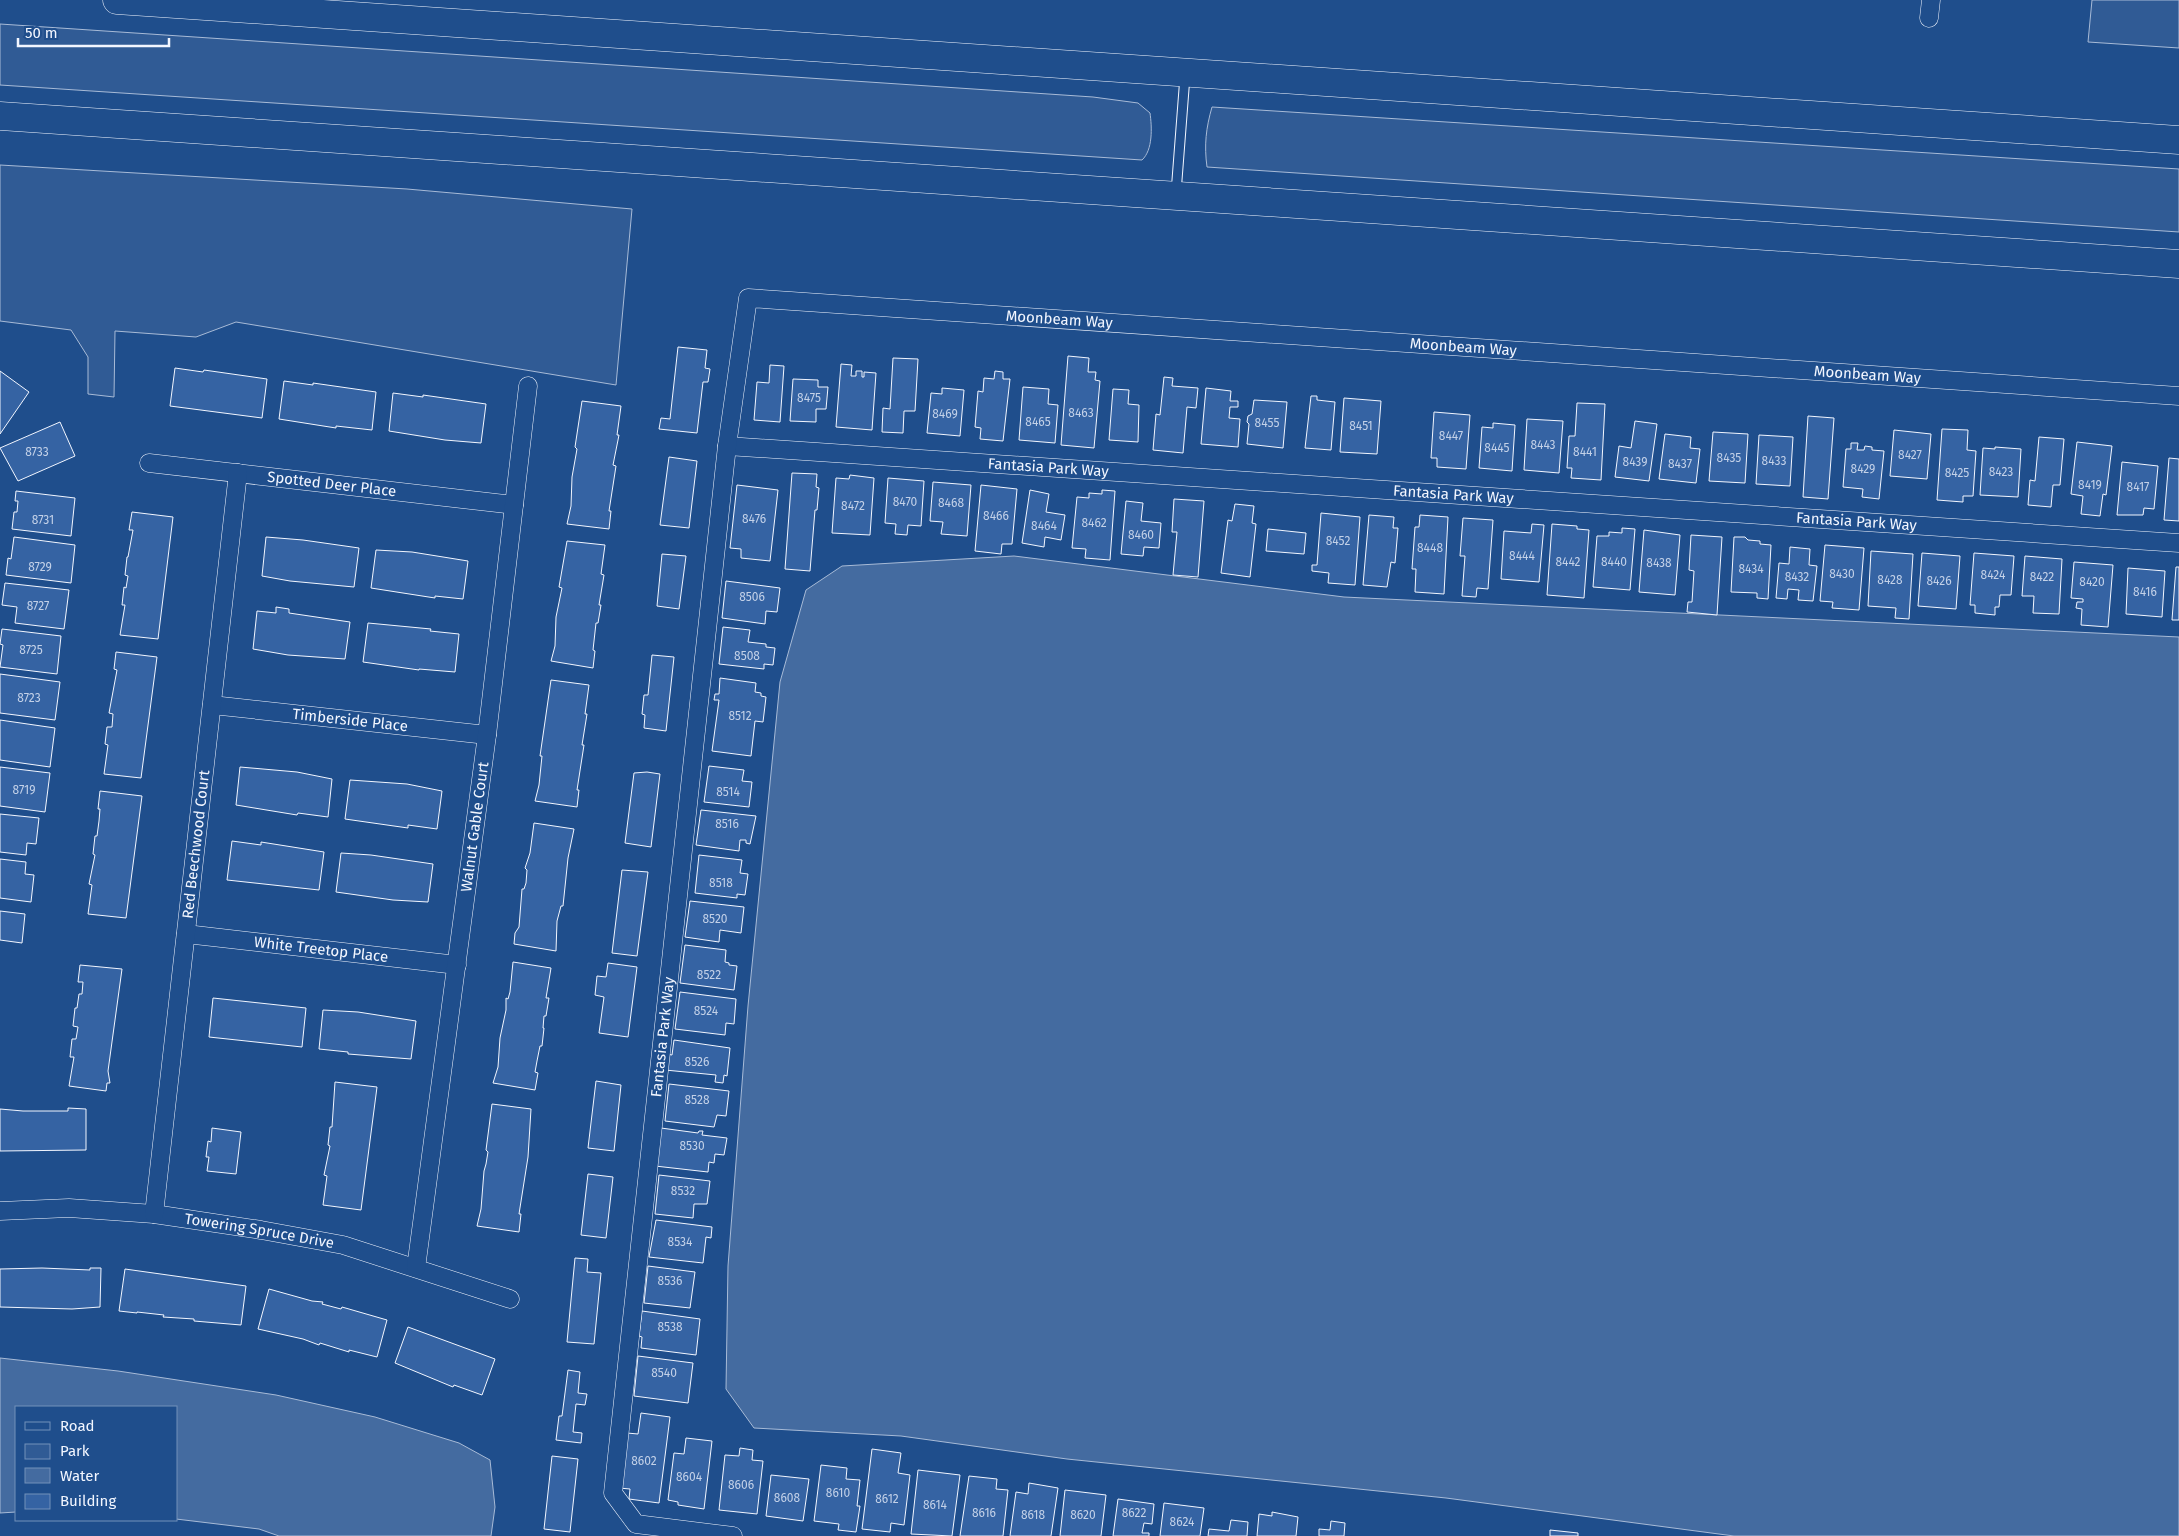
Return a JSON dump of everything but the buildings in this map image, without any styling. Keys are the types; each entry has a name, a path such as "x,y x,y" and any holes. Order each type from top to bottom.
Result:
{"highway":[{"path":"117,0 2179,140"},
{"path":"0,116 2179,264"}],"street":[{"path":"1929,18 1931,0"},
{"name":"Moonbeam Way","path":"748,298 2179,396"},
{"name":"Fantasia Park Way","path":"733,1536 636,1524 613,1493 727,446 748,298"},
{"name":"Walnut Gable Court","path":"416,1268 487,736 528,386"},
{"name":"Fantasia Park Way","path":"727,446 2179,543"},
{"name":"Spotted Deer Place","path":"149,463 514,505"},
{"name":"Red Beechwood Court","path":"154,1214 238,473"},
{"name":"Timberside Place","path":"212,705 487,736"},
{"name":"White Treetop Place","path":"186,934 457,965"},
{"name":"Towering Spruce Drive","path":"0,1211 69,1208 154,1214 261,1230 343,1245 510,1299"}],"lane":[{"path":"1176,196 1185,72"}],"green space":[{"path":"2092,0 2179,0 2179,48 2088,42"},
{"path":"0,24 1093,97 1138,103 1150,113 1151,138 1146,156 1142,160 0,85"},
{"path":"1212,107 2179,169 2179,232 1207,167 1206,137"},
{"path":"0,165 407,189 632,209 616,385 236,322 196,337 115,331 114,397 88,394 88,357 71,330 0,321"}],"water":[{"path":"1014,556 1344,597 2179,637 2179,1536 1734,1536 1446,1498 1067,1459 901,1436 754,1428 726,1389 728,1266 748,1006 780,682 806,590 842,566"},
{"path":"0,1358 118,1371 276,1395 375,1417 459,1443 490,1460 495,1507 491,1536 279,1536 259,1529 178,1519 178,1406 15,1406 15,1512 0,1513"}]}
